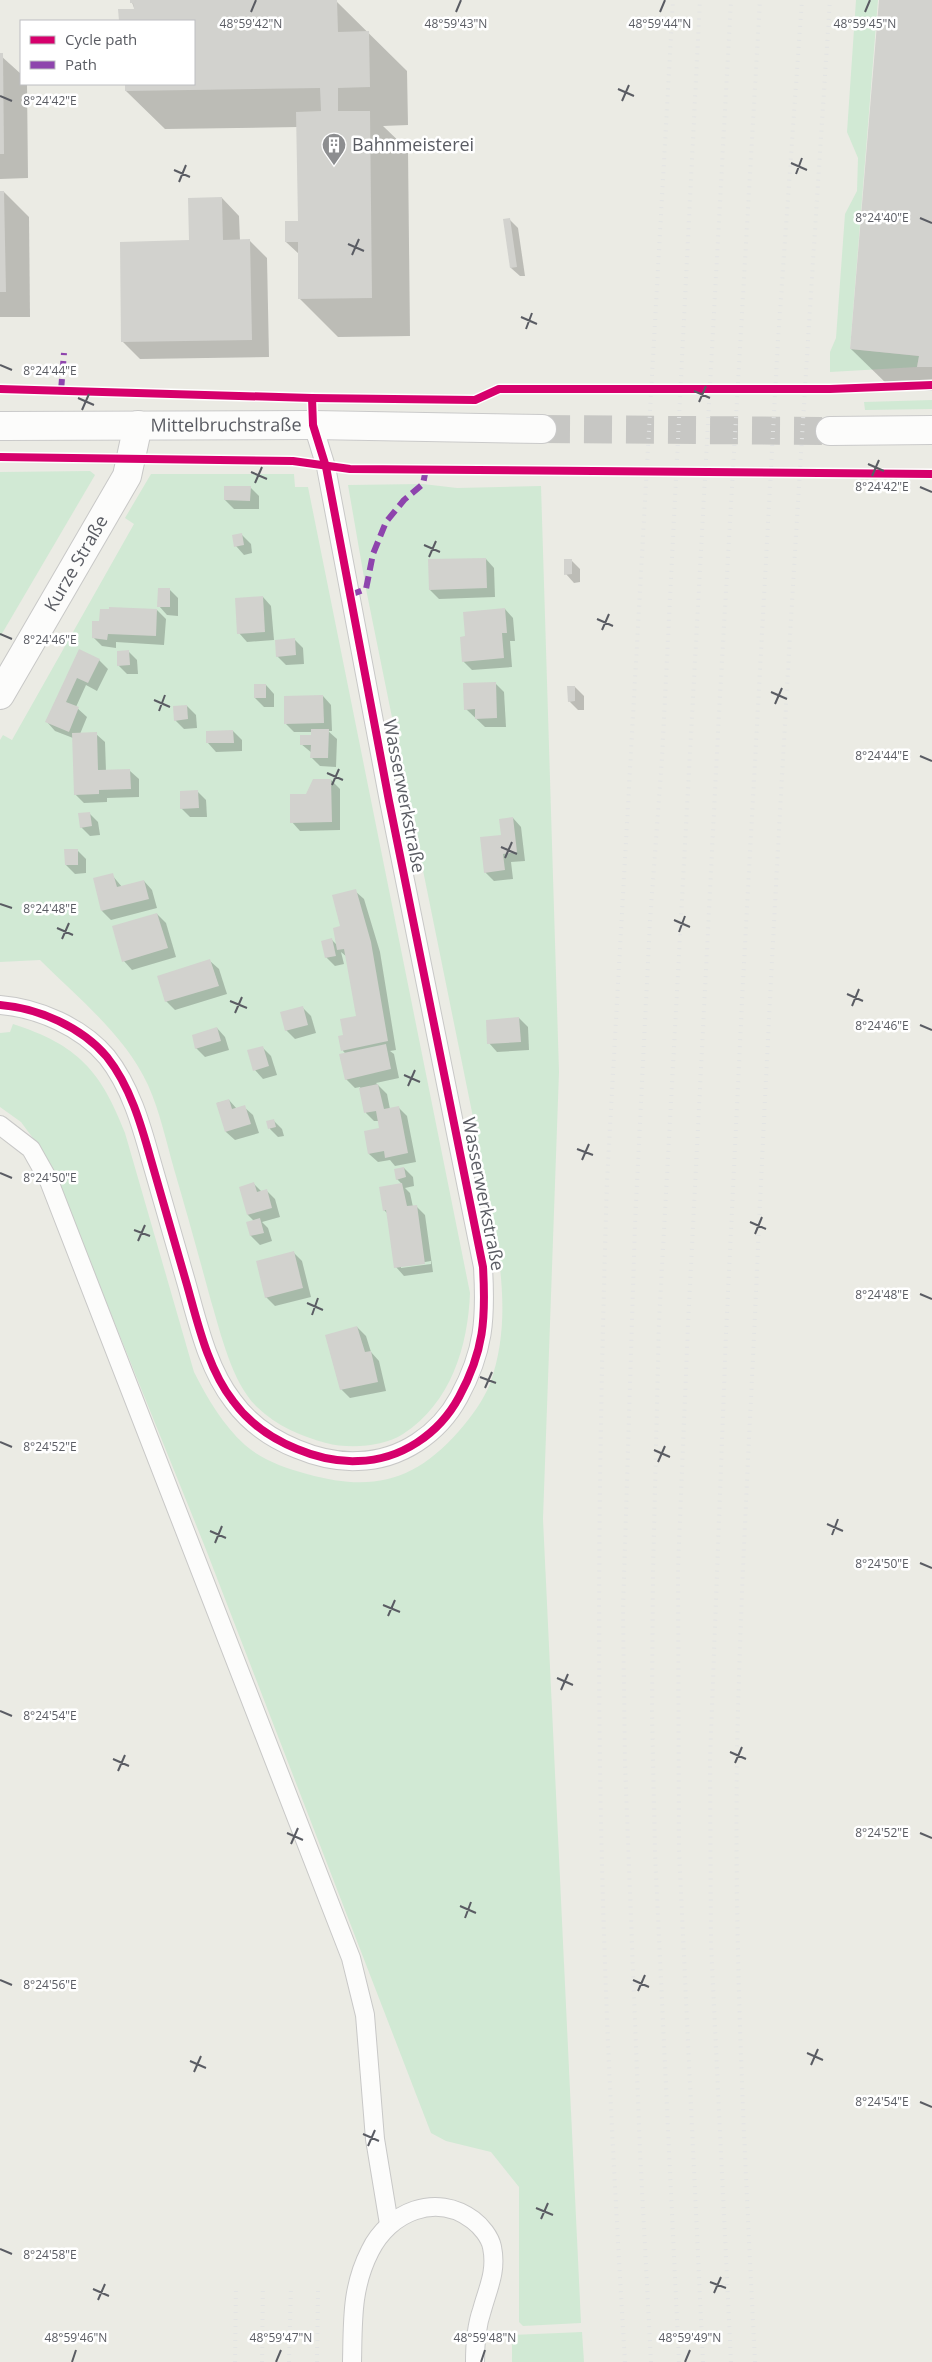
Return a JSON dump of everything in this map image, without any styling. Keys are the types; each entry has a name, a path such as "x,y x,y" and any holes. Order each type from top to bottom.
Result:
{"main road":[{"name":"Kurze Straße","path":"0,695 127,476 138,425"},
{"name":"Mittelbruchstraße","path":"0,426 313,425 542,429"},
{"path":"830,431 932,430"}],"lane":[{"name":"Wasserwerkstraße","path":"0,1005 48,1017 66,1024 88,1038 106,1057 122,1081 140,1122 197,1321 219,1380 234,1402 256,1425 283,1444 311,1455 344,1462 373,1461 405,1451 428,1434 453,1408 470,1377 482,1342 485,1304 483,1267 391,811 326,467 313,425"},
{"path":"0,1125 31,1149 49,1181 351,1958 365,2015 375,2139 389,2224"},
{"path":"352,2362 355,2290 370,2250 389,2224 415,2210 440,2205 460,2211 480,2225 492,2246 494,2274 475,2338 475,2362"}],"green space":[{"path":"856,0 878,0 850,349 919,356 917,367 830,372 830,352 836,338 845,214 857,191 858,158 847,132"},
{"path":"932,400 932,409 865,410 864,402"},
{"path":"90,471 95,475 0,637 0,472"},
{"path":"151,474 294,474 295,487 308,487 470,1293 469,1313 461,1353 445,1390 420,1421 403,1434 386,1442 366,1446 345,1446 307,1437 289,1430 273,1420 248,1397 234,1372 223,1343 159,1116 148,1085 138,1067 114,1033 40,960 0,962 0,740 3,735 12,740 134,524 125,518"},
{"path":"423,484 457,488 541,486 559,1072 543,1519 581,2323 523,2326 519,2322 519,2187 491,2152 446,2141 431,2133 205,1547 80,1237 38,1145 21,1122 0,1107 0,1033 10,1032 13,1024 55,1041 71,1051 96,1077 107,1093 125,1133 194,1372 223,1420 245,1445 259,1455 274,1463 307,1474 352,1482 372,1482 408,1472 425,1462 459,1431 476,1409 490,1384 501,1338 502,1292 497,1247 490,1201 366,589 348,485"},
{"path":"582,2332 584,2362 512,2362 512,2335"}],"building":[{"name":"Bahnmeisterei","path":"130,0 337,0 338,32 369,31 370,87 338,88 338,111 370,111 372,298 298,299 298,242 285,242 285,221 298,221 296,112 321,111 320,88 125,91 125,85 195,85 195,20 119,20 118,9 134,9 133,3 130,3"},
{"path":"879,0 932,0 932,367 917,367 919,356 850,349"},
{"path":"0,53 3,53 4,154 0,154"},
{"path":"0,191 4,191 6,292 0,292"},
{"path":"222,197 223,240 250,239 252,340 121,342 120,242 189,240 188,198"},
{"path":"510,218 517,267 510,268 503,219"},
{"path":"224,486 251,486 250,501 224,500"},
{"path":"242,533 244,545 234,547 232,535"},
{"path":"486,558 487,588 429,590 428,559"},
{"path":"564,559 572,559 572,574 564,575"},
{"path":"158,588 170,588 170,607 157,607"},
{"path":"263,596 265,632 237,634 235,598"},
{"path":"109,607 157,609 156,636 108,634 107,640 92,638 92,621 99,621 100,609 109,609"},
{"path":"505,608 507,633 502,633 504,658 462,662 460,637 465,636 463,612"},
{"path":"295,638 296,655 276,657 275,640"},
{"path":"79,649 100,659 88,683 77,678 66,702 79,707 69,732 45,722"},
{"path":"129,650 130,665 117,666 117,651"},
{"path":"496,682 497,718 475,719 475,709 464,710 463,683"},
{"path":"254,684 266,684 266,698 254,698"},
{"path":"567,686 575,686 575,701 568,702"},
{"path":"323,695 324,723 284,724 284,696"},
{"path":"187,705 188,719 174,721 173,706"},
{"path":"311,729 329,729 328,758 310,758 311,745 300,745 300,735 311,735"},
{"path":"233,730 234,743 206,743 206,731"},
{"path":"97,732 98,770 130,769 131,789 99,790 99,794 74,795 72,733"},
{"path":"313,779 331,779 332,822 290,823 290,794 306,794"},
{"path":"198,790 199,808 180,809 180,791"},
{"path":"90,812 92,826 80,828 78,813"},
{"path":"513,817 517,852 503,854 505,870 484,873 480,837 501,835 499,819"},
{"path":"64,849 78,849 78,865 65,865"},
{"path":"113,873 117,887 144,880 149,899 101,911 93,878"},
{"path":"356,889 371,942 388,1041 341,1051 338,1036 343,1035 340,1019 356,1016 344,949 337,950 333,928 340,926 332,895"},
{"path":"157,913 168,948 122,962 112,926"},
{"path":"332,938 336,956 325,958 321,941"},
{"path":"210,959 219,986 165,1002 157,976"},
{"path":"303,1006 308,1025 285,1031 280,1012"},
{"path":"519,1017 521,1042 487,1044 486,1020"},
{"path":"217,1027 221,1041 195,1049 192,1035"},
{"path":"386,1044 391,1069 345,1080 339,1054"},
{"path":"263,1046 269,1066 253,1071 247,1050"},
{"path":"378,1084 384,1109 399,1106 408,1153 385,1158 384,1151 368,1154 364,1131 379,1128 376,1111 364,1113 359,1088"},
{"path":"229,1099 232,1109 245,1105 251,1124 225,1132 216,1103"},
{"path":"274,1119 276,1127 268,1129 266,1121"},
{"path":"404,1167 406,1177 396,1180 394,1169"},
{"path":"254,1182 257,1192 267,1189 272,1208 247,1215 239,1187"},
{"path":"402,1183 407,1206 417,1205 425,1264 394,1268 386,1210 383,1211 379,1187"},
{"path":"260,1218 264,1233 250,1236 246,1222"},
{"path":"294,1251 303,1288 265,1298 256,1261"},
{"path":"357,1326 365,1352 371,1351 378,1382 340,1390 325,1335"}],"tunnel":[{"path":"542,429 830,431"}],"railway":[{"path":"625,2362 611,2113 600,1779 599,1608 602,1351 607,1181 673,0"},
{"path":"651,2362 640,2151 625,1763 623,1610 635,1224 650,921 662,758 700,0"},
{"path":"679,2362 655,1853 652,1711 653,1571 659,1322 731,0"},
{"path":"703,2362 679,1850 678,1568 688,1325 719,713 760,0"},
{"path":"731,2362 711,1944 710,1760 726,1334 743,981 778,340 802,0"},
{"path":"755,2362 744,2135 737,1908 738,1695 772,952 830,0"},
{"path":"235,2362 236,2285"},
{"path":"262,2362 263,2285"},
{"path":"289,2362 291,2286"},
{"path":"317,2362 318,2287"}],"marked path":[{"path":"61,391 64,353"},
{"path":"350,595 366,589 373,554 386,522 404,500 423,484 426,469"}],"cycle path":[{"path":"0,389 312,398 475,400 499,389 830,389 932,385"},
{"path":"0,1005 29,1010 72,1028 97,1046 115,1068 139,1119 210,1361 224,1388 246,1416 270,1435 297,1449 342,1461 358,1461 389,1456 417,1442 441,1422 459,1397 474,1365 482,1334 484,1303 483,1267 389,801 326,467 313,425 312,398"},
{"path":"0,457 293,461 350,469 932,474"}],"place":[{"name":"Bahnmeisterei","path":"334,166"}]}
